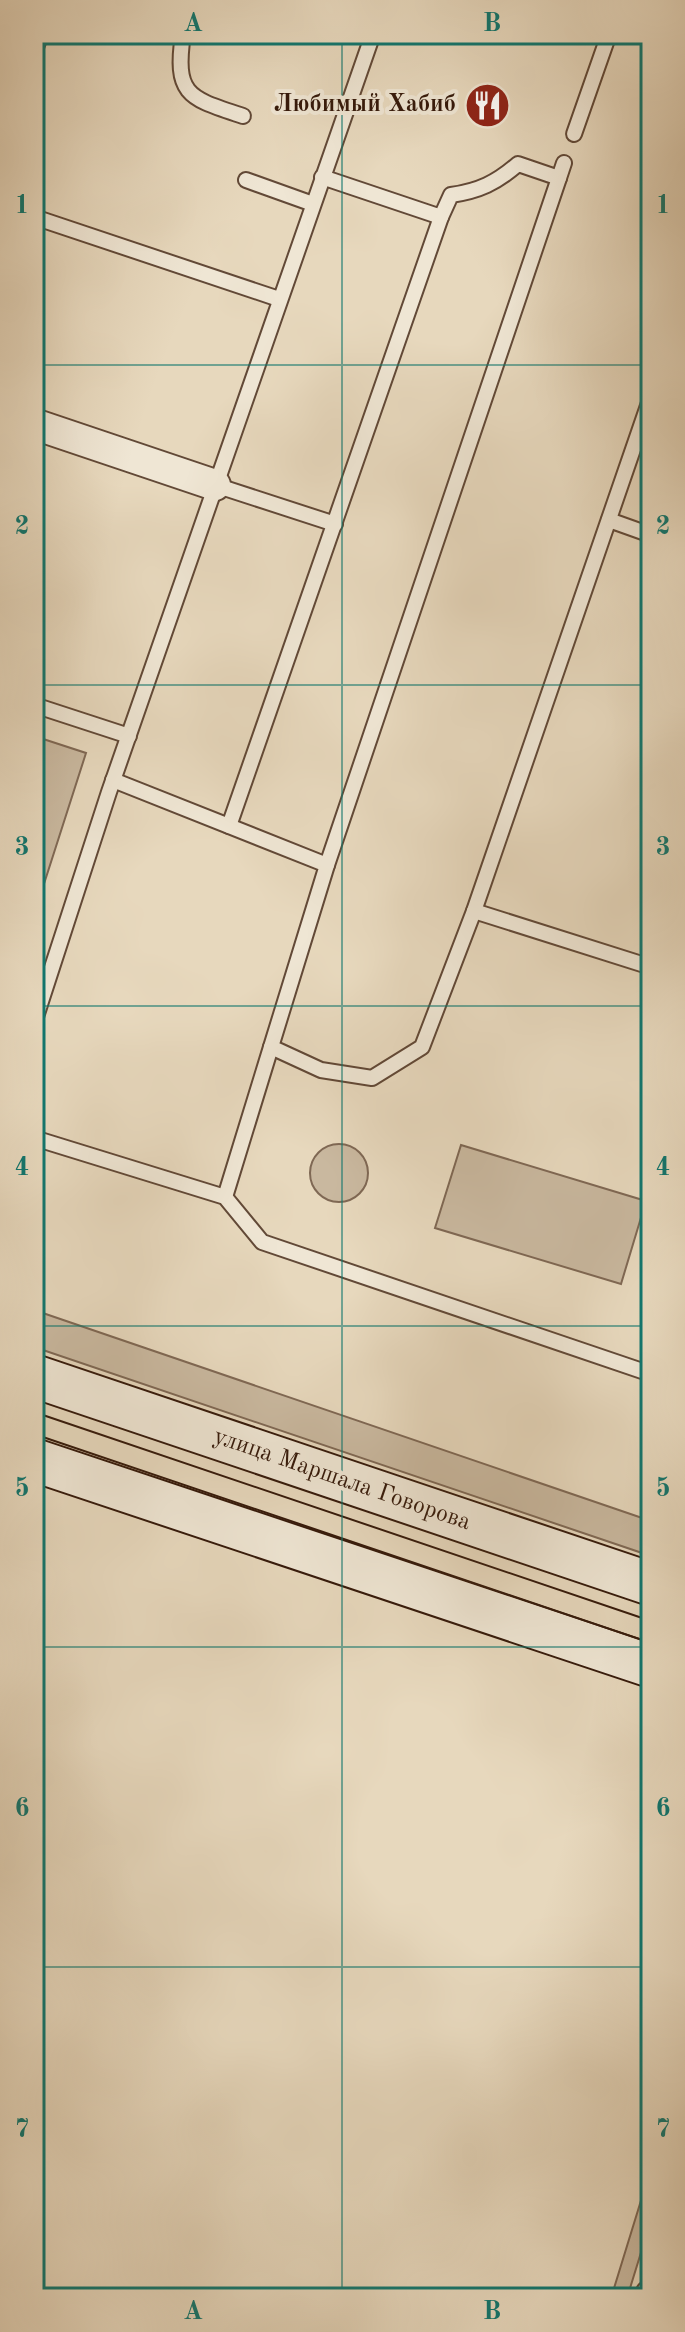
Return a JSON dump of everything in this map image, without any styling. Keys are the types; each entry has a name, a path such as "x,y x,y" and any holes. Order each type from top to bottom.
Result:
{"main road":[{"name":"улица Маршала Говорова","path":"34,1376 651,1584"},
{"path":"34,1460 651,1666"}],"street":[{"path":"34,424 215,485"}],"lane":[{"path":"34,53 41,34"},
{"path":"183,34 179,76 185,90 197,101 243,116"},
{"path":"34,1023 113,780 373,34"},
{"path":"574,134 609,34"},
{"path":"225,1197 327,865 564,163"},
{"path":"229,826 451,195 478,191 499,181 518,164 559,178"},
{"path":"322,177 441,217"},
{"path":"246,180 313,204"},
{"path":"34,217 279,299"},
{"path":"271,1047 321,1070 372,1078 422,1047 474,911 648,416 651,397"},
{"path":"215,485 335,524"},
{"path":"609,520 651,535"},
{"path":"34,705 129,736"},
{"path":"113,780 327,865"},
{"path":"474,911 651,967"},
{"path":"34,1138 225,1197 262,1242 651,1374"}],"shaded area":[{"path":"34,736 86,753 34,915"},
{"path":"339,1144 359,1153 368,1173 359,1193 339,1202 319,1193 310,1173 319,1153"},
{"path":"461,1145 646,1201 621,1284 435,1228"},
{"path":"34,1310 651,1521 651,1556 34,1347"},
{"path":"651,2168 651,2220 627,2298 611,2298"}],"tram line":[{"path":"34,1412 651,1621"},
{"path":"34,1434 651,1643"}],"place":[{"name":"Любимый Хабиб","path":"487,105"}]}
